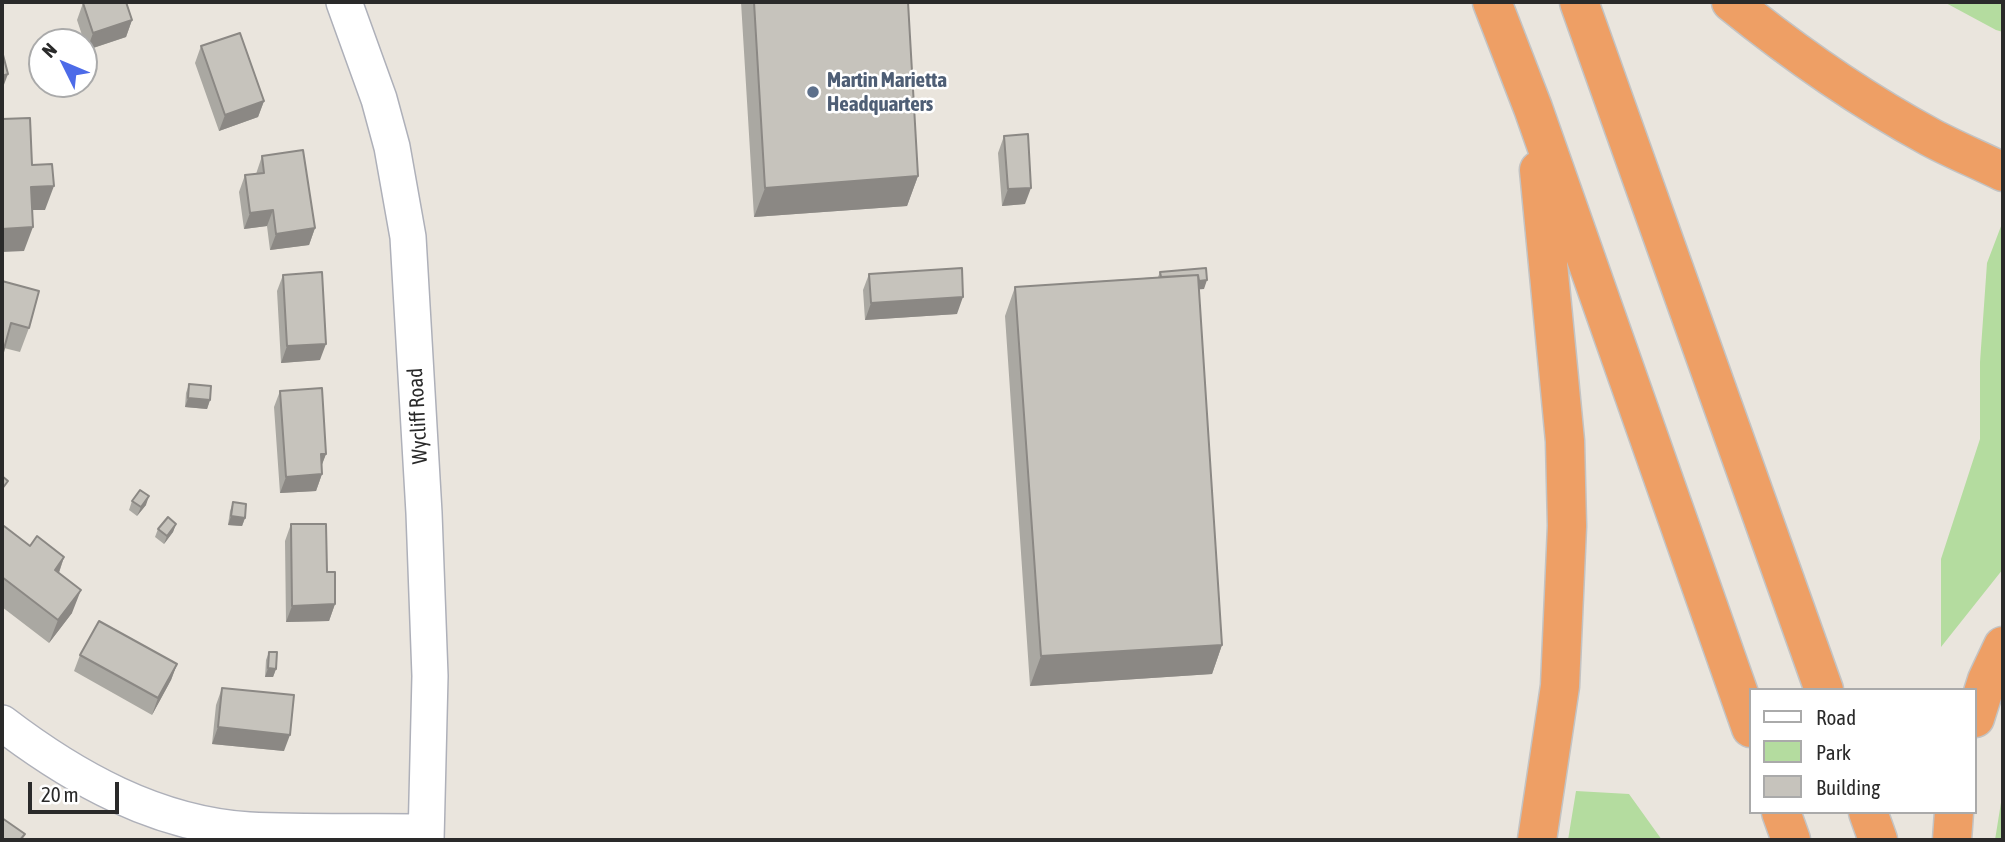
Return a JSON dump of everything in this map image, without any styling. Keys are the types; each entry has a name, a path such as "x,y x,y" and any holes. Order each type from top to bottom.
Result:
{"highway":[{"path":"1492,2 1533,108 1750,725"},
{"path":"1579,2 1823,688"},
{"path":"1731,2 1780,42 1845,87 1932,138 2003,172"},
{"path":"1533,108 1565,441 1567,526 1560,686 1537,840"},
{"path":"1977,712 1987,680 2003,646"},
{"path":"1782,814 1791,840"},
{"path":"1869,814 1878,840"},
{"path":"1952,840 1954,814"}],"street":[{"name":"Wycliff Road","path":"344,2 379,99 392,147 408,237 430,676 426,836"},
{"path":"2,723 66,768 103,789 139,805 172,815 248,830 426,836"}],"green space":[{"path":"1944,2 2003,2 2003,32 1996,30"},
{"path":"2003,221 2003,569 1941,647 1941,559 1980,439 1980,362 1987,263"},
{"path":"2003,790 2003,840 1995,840"},
{"path":"1576,791 1629,794 1662,840 1568,840"}],"building":[{"path":"126,2 132,20 98,31 98,28 91,28 83,3"},
{"path":"754,2 908,2 918,176 765,188"},
{"path":"240,33 264,101 225,115 201,46"},
{"path":"2,51 8,74 2,76"},
{"path":"30,118 32,165 52,164 54,186 31,187 33,227 2,229 2,119"},
{"path":"1028,134 1031,188 1008,189 1004,136"},
{"path":"303,150 315,228 276,234 273,210 250,213 245,175 264,173 262,156"},
{"path":"962,268 963,297 871,303 869,274"},
{"path":"1206,268 1207,280 1199,281 1198,275 1161,277 1160,272"},
{"path":"322,272 326,344 287,346 283,275"},
{"path":"1198,275 1222,645 1041,656 1015,287"},
{"path":"2,281 39,291 29,328 11,323 2,356"},
{"path":"189,384 211,386 210,400 188,398"},
{"path":"322,388 326,454 321,454 322,474 286,477 280,391"},
{"path":"2,476 8,481 2,489"},
{"path":"140,490 149,496 141,507 132,501"},
{"path":"233,502 246,504 245,518 231,516"},
{"path":"168,517 176,524 167,536 158,529"},
{"path":"291,524 326,524 327,572 335,572 335,604 292,606"},
{"path":"4,526 30,546 37,536 64,557 55,570 81,590 58,620 2,577"},
{"path":"99,621 177,664 158,698 80,655"},
{"path":"269,652 277,652 276,669 268,668"},
{"path":"222,688 294,695 290,735 218,727"},
{"path":"2,818 25,834 20,840 2,840"}],"place":[{"name":"Martin Marietta Headquarters","path":"813,92"}]}
